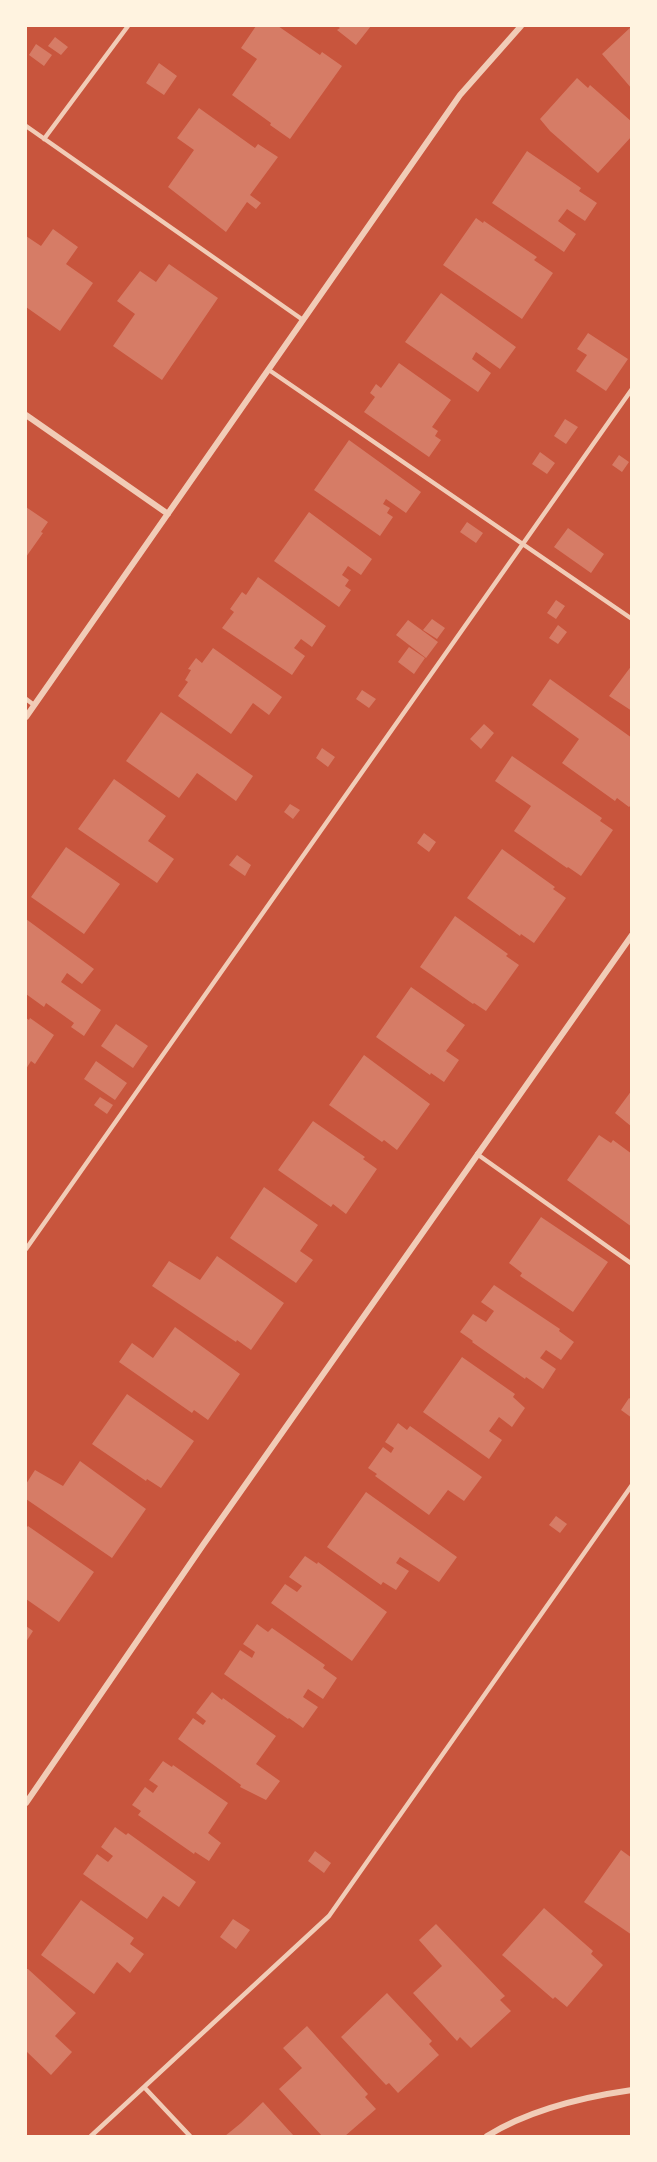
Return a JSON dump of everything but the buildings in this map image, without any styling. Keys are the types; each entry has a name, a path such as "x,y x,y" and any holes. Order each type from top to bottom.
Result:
{"street":[{"path":"26,717 460,95 521,26"},
{"path":"26,415 168,514"},
{"path":"26,1803 632,934"},
{"path":"487,2136 540,2112 574,2102 632,2090"}],"lane":[{"path":"44,139 128,26"},
{"path":"26,126 303,320"},
{"path":"269,370 632,618"},
{"path":"26,1249 632,389"},
{"path":"26,699 34,705"},
{"path":"477,1154 632,1264"},
{"path":"91,2136 329,1916 632,1485"},
{"path":"144,2087 190,2136"}]}
